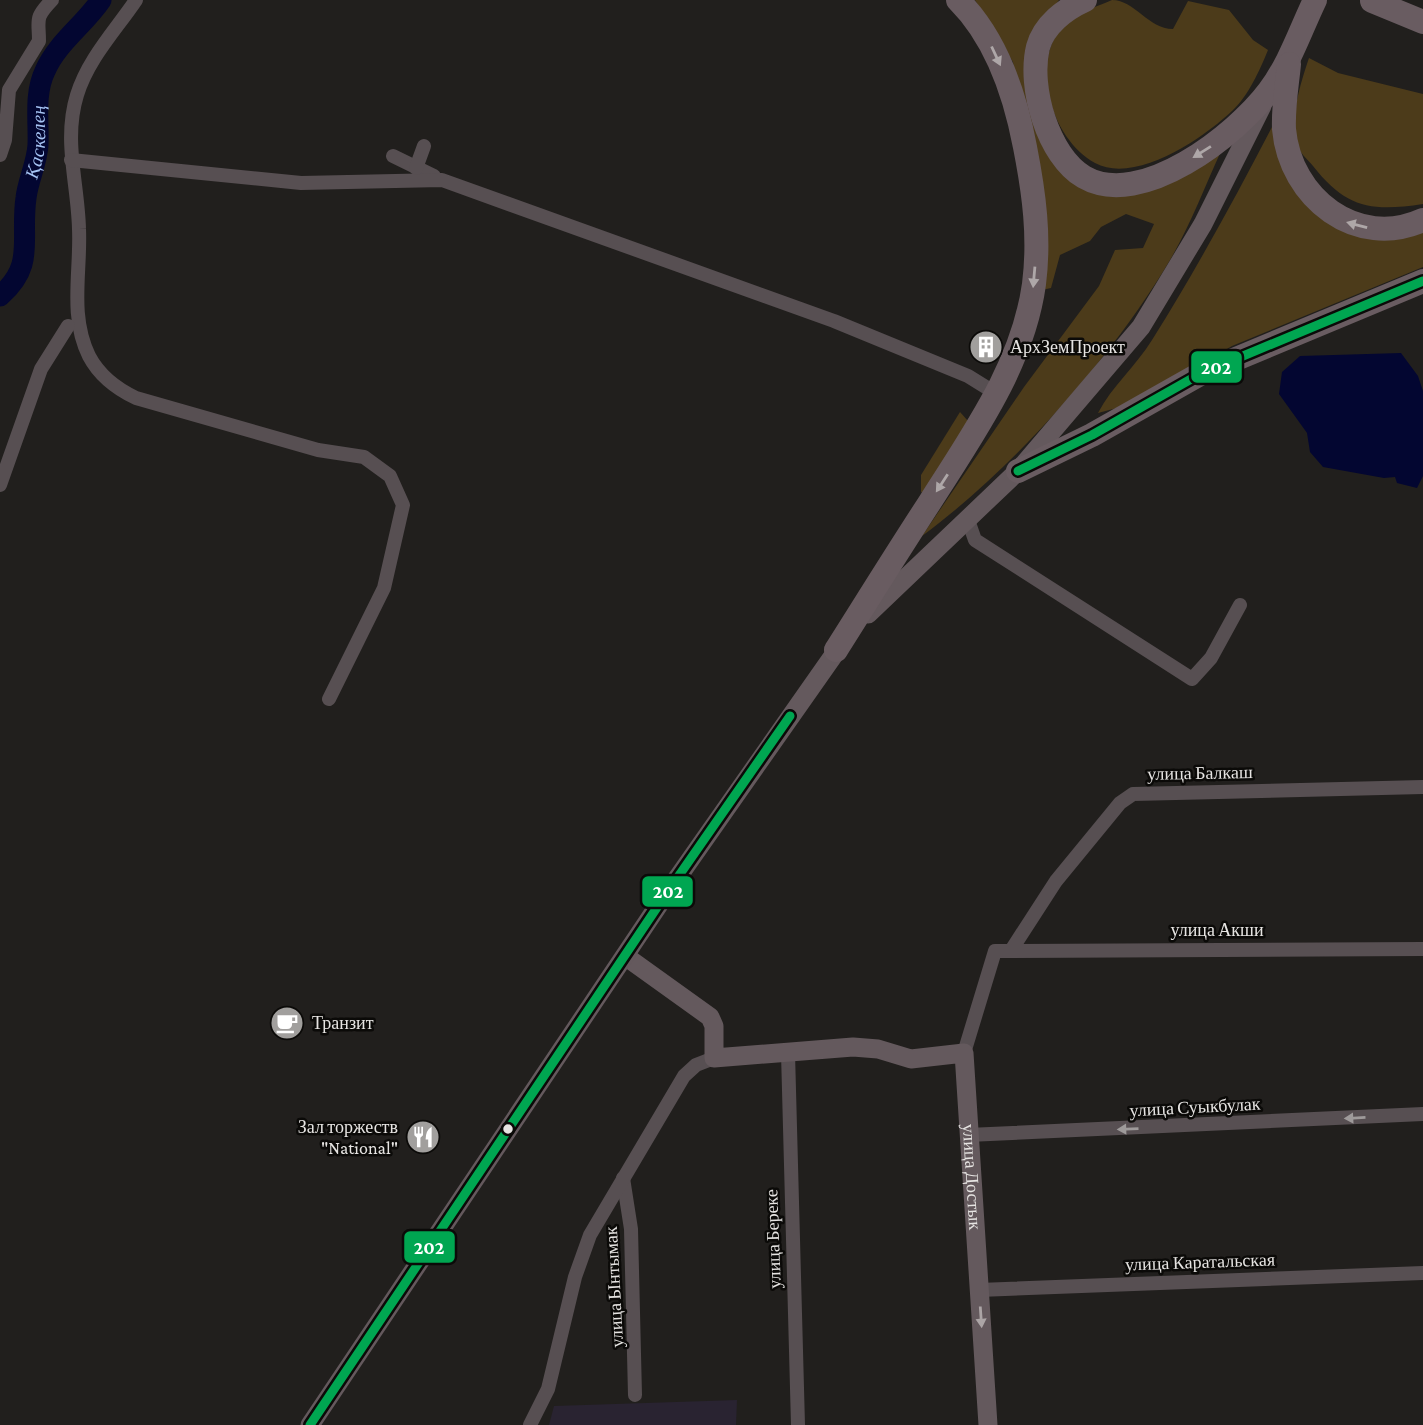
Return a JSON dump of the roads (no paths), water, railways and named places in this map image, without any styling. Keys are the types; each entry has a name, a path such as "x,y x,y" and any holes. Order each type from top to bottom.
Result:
{"highway":[{"path":"836,650 997,394 1022,333 1034,284 1037,216 1012,90 976,18 958,0"},
{"path":"1086,0 1058,16 1038,46 1036,66 1042,113 1052,141 1066,162 1083,176 1101,183 1125,186 1146,180 1197,156 1231,132 1270,90 1315,0"},
{"path":"1371,0 1423,10"},
{"path":"1371,0 1423,22"},
{"path":"1291,50 1284,130 1297,174 1308,192 1323,208 1343,221 1366,228 1408,226 1423,220"},
{"path":"1018,471 1092,435 1200,374 1423,281"}],"main road":[{"path":"310,1425 625,956 836,650 889,591 1018,471 1141,327 1203,224 1270,90"},
{"path":"625,956 710,1017 715,1026 714,1058 853,1047 878,1049 911,1059 964,1053"},
{"name":"улица Достык","path":"964,1053 988,1425"}],"street":[{"path":"0,155 5,140 9,90 39,41 35,27 40,12 52,0"},
{"path":"136,0 88,66 76,97 71,126 71,160 79,229 76,307 88,355 118,390 136,398 318,450 364,457 390,476 402,505 384,588 329,699"},
{"path":"416,169 424,146"},
{"path":"393,156 442,180 834,321 968,376 997,394"},
{"path":"71,160 301,183 442,180"},
{"path":"0,485 41,369 68,326"},
{"path":"968,520 975,540 1192,679 1211,658 1240,606"},
{"name":"улица Балкаш","path":"1012,949 1056,881 1120,803 1133,794 1423,786"},
{"name":"улица Акши","path":"1012,949 1423,949"},
{"name":"улица Достык","path":"964,1053 995,951 1012,949"},
{"name":"улица Береке","path":"788,1053 798,1425"},
{"path":"530,1425 548,1389 575,1278 590,1235 684,1076 696,1065 714,1058"},
{"name":"улица Суыкбулак","path":"968,1135 1423,1114"},
{"name":"улица Ынтымак","path":"623,1178 631,1229 635,1395"},
{"name":"улица Каратальская","path":"979,1290 1423,1273"}],"waterway":[{"name":"Қаскелең","path":"0,296 11,285 22,262 26,198 38,145 38,98 45,71 56,52 101,0"}],"place":[{"name":"АрхЗемПроект","path":"986,347"},
{"name":"Транзит","path":"287,1023"},
{"name":"Зал торжеств \"National\"","path":"423,1137"}]}
